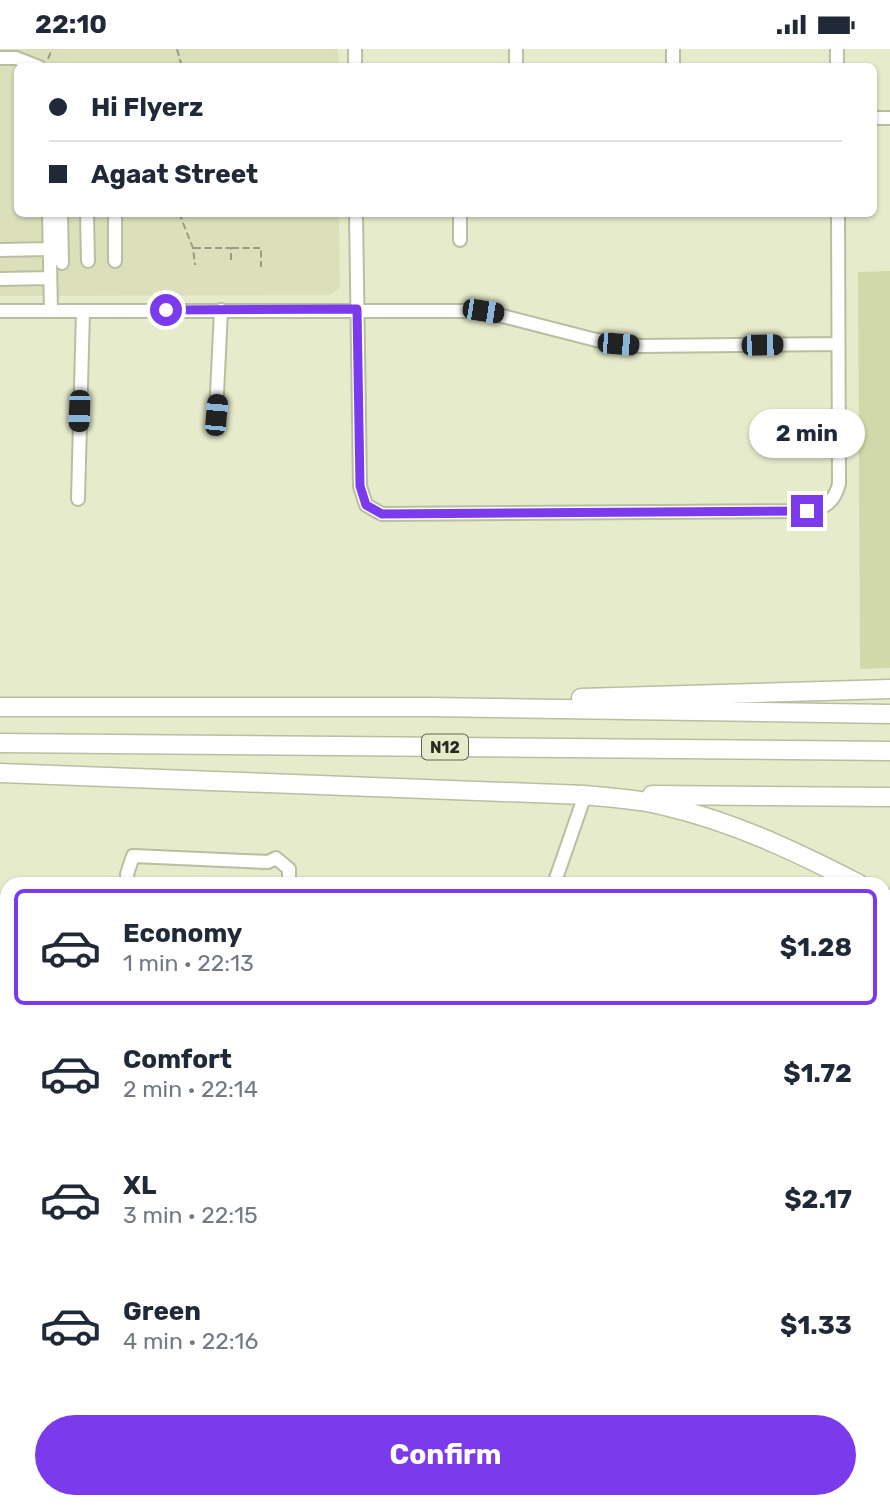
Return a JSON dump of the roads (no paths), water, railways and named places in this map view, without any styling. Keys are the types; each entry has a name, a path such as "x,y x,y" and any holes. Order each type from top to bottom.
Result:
{"highway":[{"path":"430,707 617,696 890,689"},
{"path":"0,707 430,707 890,713"},
{"name":"N12","path":"0,743 890,751"},
{"path":"0,773 585,795 890,797"},
{"path":"585,795 663,805 722,822 802,854 846,877"}],"street":[{"path":"24,49 38,63"},
{"path":"0,58 16,58 32,63"},
{"path":"49,217 51,311"},
{"path":"61,217 62,263"},
{"path":"87,217 88,261"},
{"path":"115,217 116,261"},
{"path":"356,217 360,486 366,505 382,514 807,511 830,504 839,484 838,217"},
{"path":"460,217 460,240"},
{"path":"0,250 49,249"},
{"path":"0,279 49,278"},
{"path":"216,415 221,310"},
{"path":"0,311 483,311 596,340 639,346 837,344"},
{"path":"78,499 83,311"},
{"path":"556,877 585,795"},
{"path":"127,877 133,856 268,862 276,858 289,869 289,877"}]}
